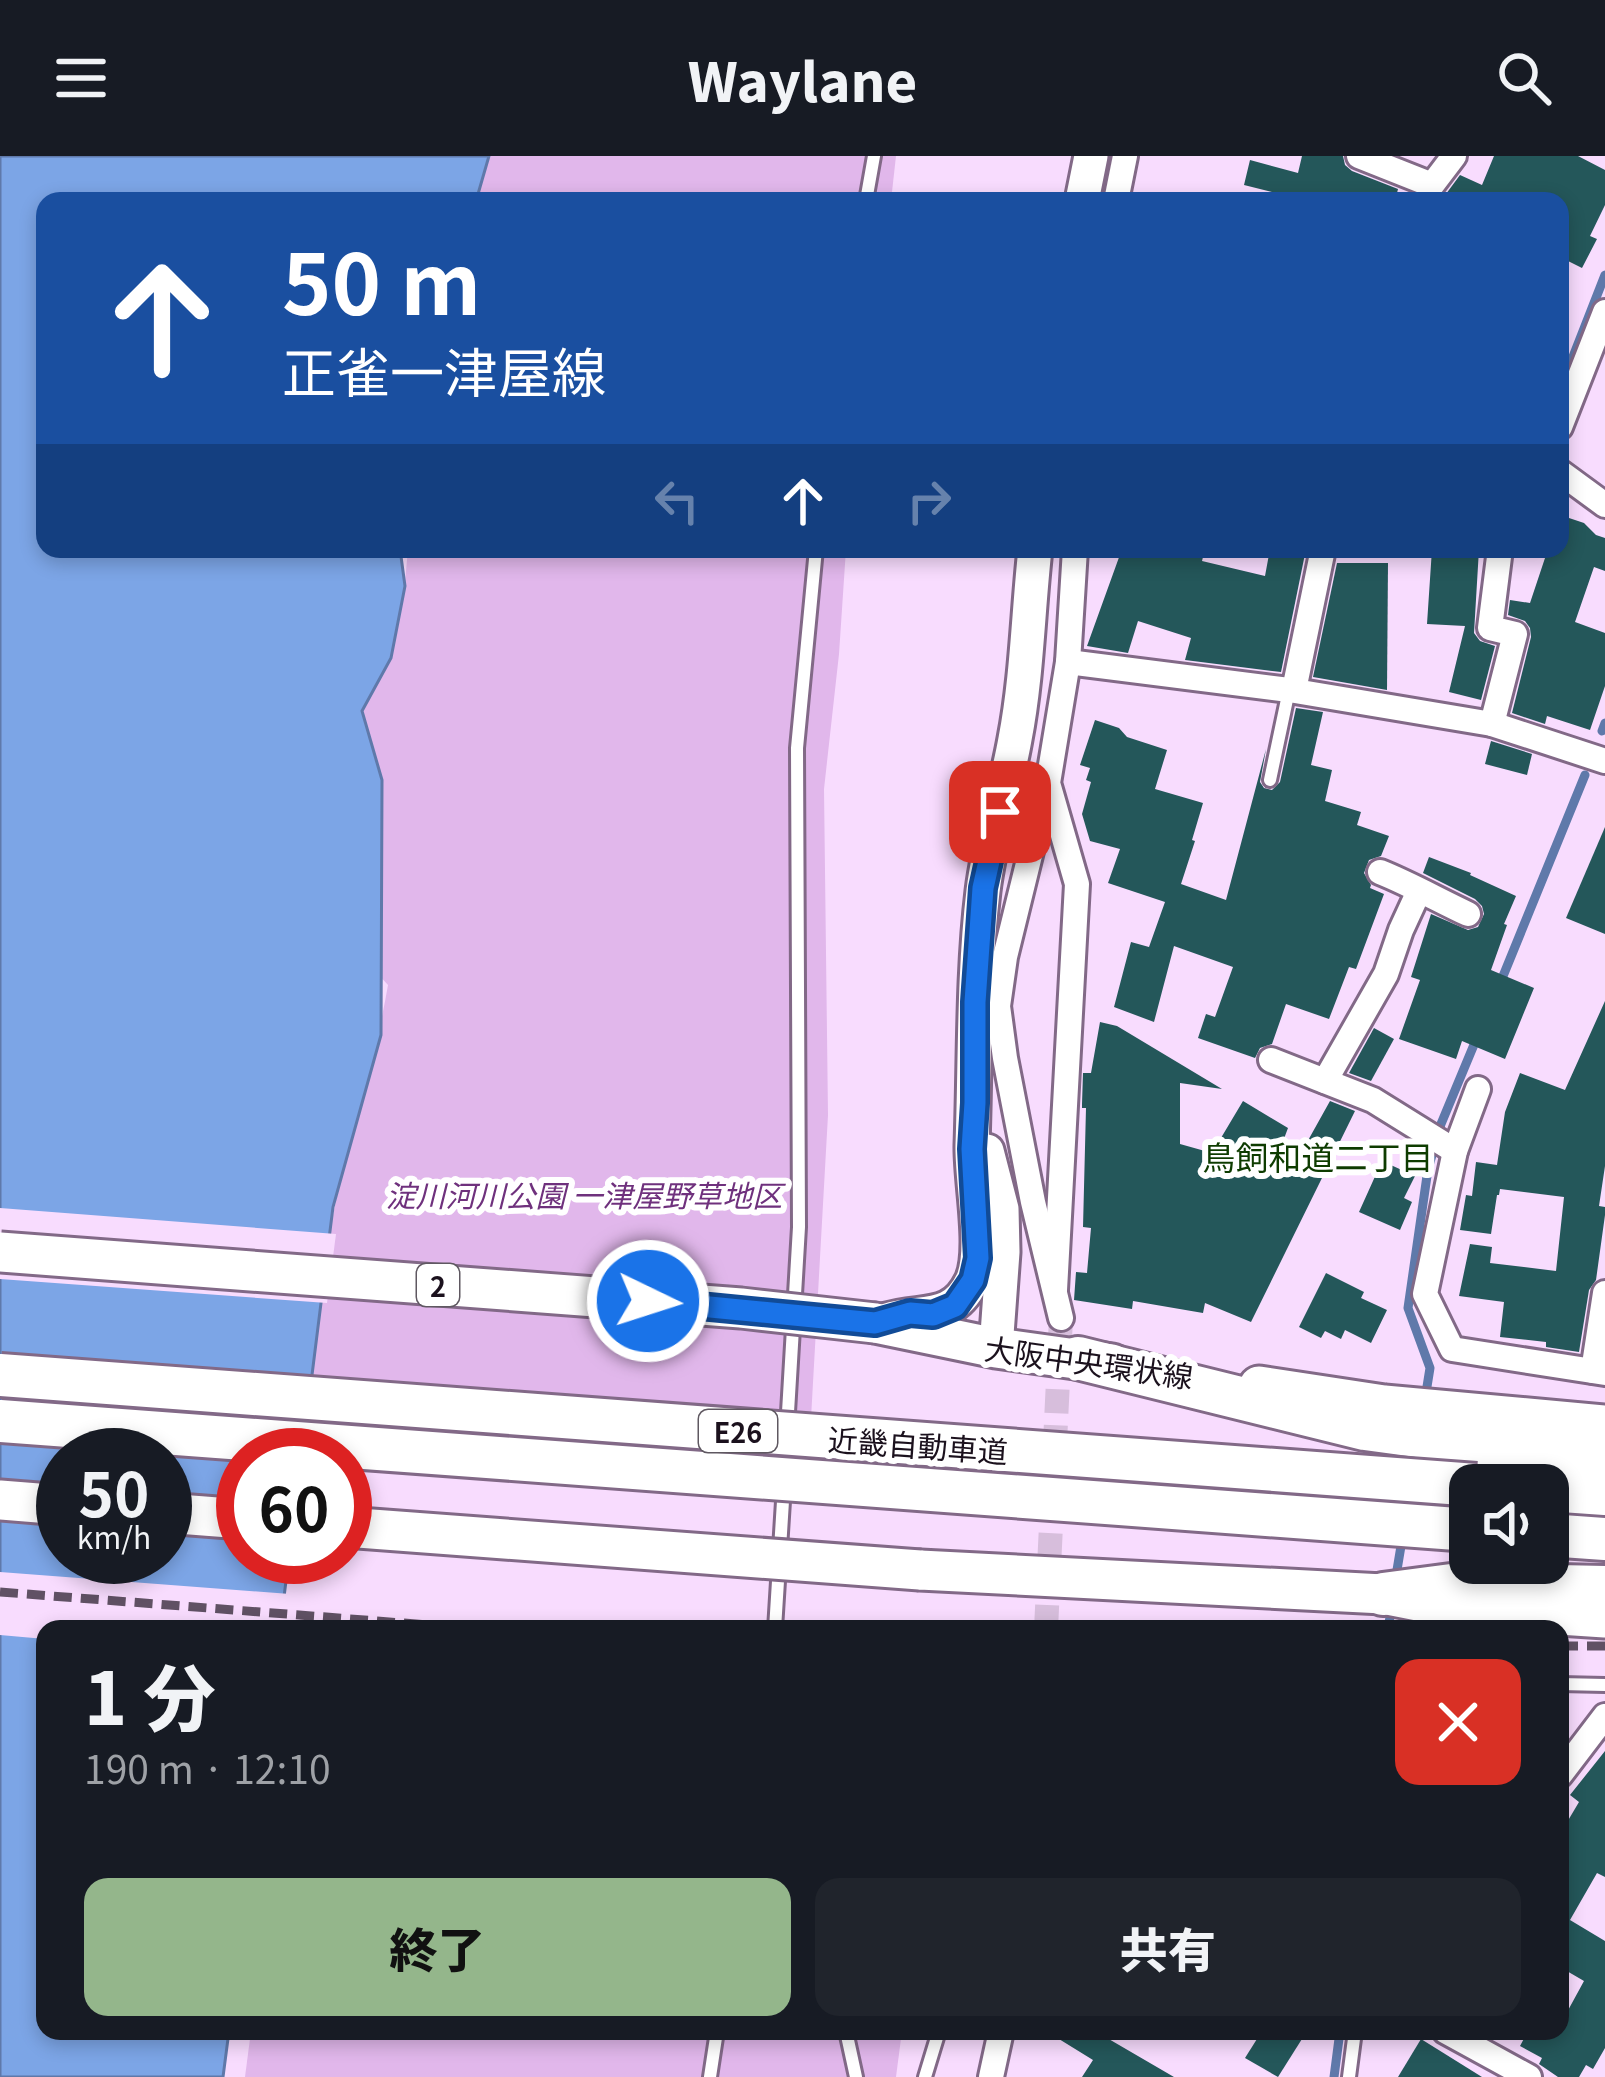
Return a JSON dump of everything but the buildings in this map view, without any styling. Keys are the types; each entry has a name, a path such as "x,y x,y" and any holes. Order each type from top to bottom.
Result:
{"highway":[{"path":"1078,1358 1365,1430 1605,1458"},
{"name":"近畿自動車道","path":"0,1375 1449,1483"},
{"name":"近畿自動車道","path":"0,1421 1449,1527"},
{"path":"1569,1491 1605,1494"},
{"path":"1569,1536 1605,1539"},
{"path":"1383,1594 1459,1584 1605,1587"}],"main road":[{"path":"1084,192 1091,156"},
{"path":"955,1323 978,1258 972,1149 983,888 1016,735 1034,558"},
{"path":"975,1103 1002,1209 1004,1252 996,1348"},
{"name":"大阪中央環状線","path":"0,1252 741,1308 875,1323 955,1323 996,1348 1384,1405 1605,1425"},
{"path":"0,1500 36,1503"},
{"path":"372,1528 920,1570 1383,1594 1454,1608 1605,1618"}],"street":[{"path":"1118,192 1125,156"},
{"path":"1359,156 1428,192"},
{"path":"1431,192 1454,156"},
{"path":"1569,404 1605,312"},
{"path":"1569,479 1605,505"},
{"path":"1061,1318 1033,1202 998,1006 1005,957 1048,783 1068,662 1074,558"},
{"path":"1292,690 1320,558"},
{"path":"1492,724 1516,634 1490,628 1499,558"},
{"path":"1068,662 1292,690 1492,724 1605,761"},
{"path":"1048,783 1077,884 1055,1290"},
{"path":"1380,872 1468,914"},
{"path":"1325,1081 1386,974 1419,891"},
{"path":"1270,1060 1373,1100 1455,1151"},
{"path":"1478,1088 1455,1151 1424,1294 1451,1349 1599,1372 1605,1292"},
{"path":"1569,1762 1605,1716"},
{"path":"991,2077 999,2040"},
{"path":"1461,2040 1529,2077"}],"lane":[{"path":"868,192 874,156"},
{"path":"787,1440 800,1227 797,748 815,558"},
{"path":"1270,781 1292,690"},
{"path":"776,1620 785,1463"},
{"path":"1569,1684 1605,1685"},
{"path":"710,2077 716,2040"},
{"path":"848,2040 856,2077"},
{"path":"926,2077 937,2040"},
{"path":"1349,2077 1354,2040"}],"green space":[{"path":"480,156 896,156 892,192 470,192"},
{"name":"淀川河川公園 一津屋野草地区","path":"407,558 845,558 824,789 828,1115 809,1454 305,1428 332,1220 388,985 365,960 357,708 404,593"},
{"path":"250,2040 901,2040 896,2077 245,2077"}],"water":[{"path":"0,156 489,156 479,192 36,192 36,558 401,558 405,586 391,658 362,711 382,780 381,1035 333,1207 305,1428 216,1428 216,1584 286,1584 281,1620 36,1620 36,2040 228,2040 223,2077 0,2077"}],"pier":[{"path":"0,1208 336,1234 327,1303 0,1279"},
{"path":"0,1572 36,1575 36,1584 158,1584 290,1594 287,1620 36,1620 36,1638 0,1635"}],"waterway":[{"path":"1569,367 1605,275"},
{"path":"1602,731 1605,723"},
{"path":"1499,986 1585,775"},
{"path":"1425,1399 1430,1368 1408,1308 1428,1169 1478,1035"},
{"path":"1395,1582 1403,1534"},
{"path":"1390,1620 1392,1605"},
{"path":"1334,2077 1339,2040"}],"tunnel":[{"path":"1046,1620 1061,1318"}],"railway":[{"path":"0,1592 364,1620"},
{"path":"1569,1646 1605,1646"}],"district":[{"name":"鳥飼和道二丁目","path":"1318,1156"}],"route":[{"path":"648,1301 875,1323 910,1313 933,1315 955,1306 973,1280 978,1258 972,1149 975,1002 983,888 1000,812"}]}
